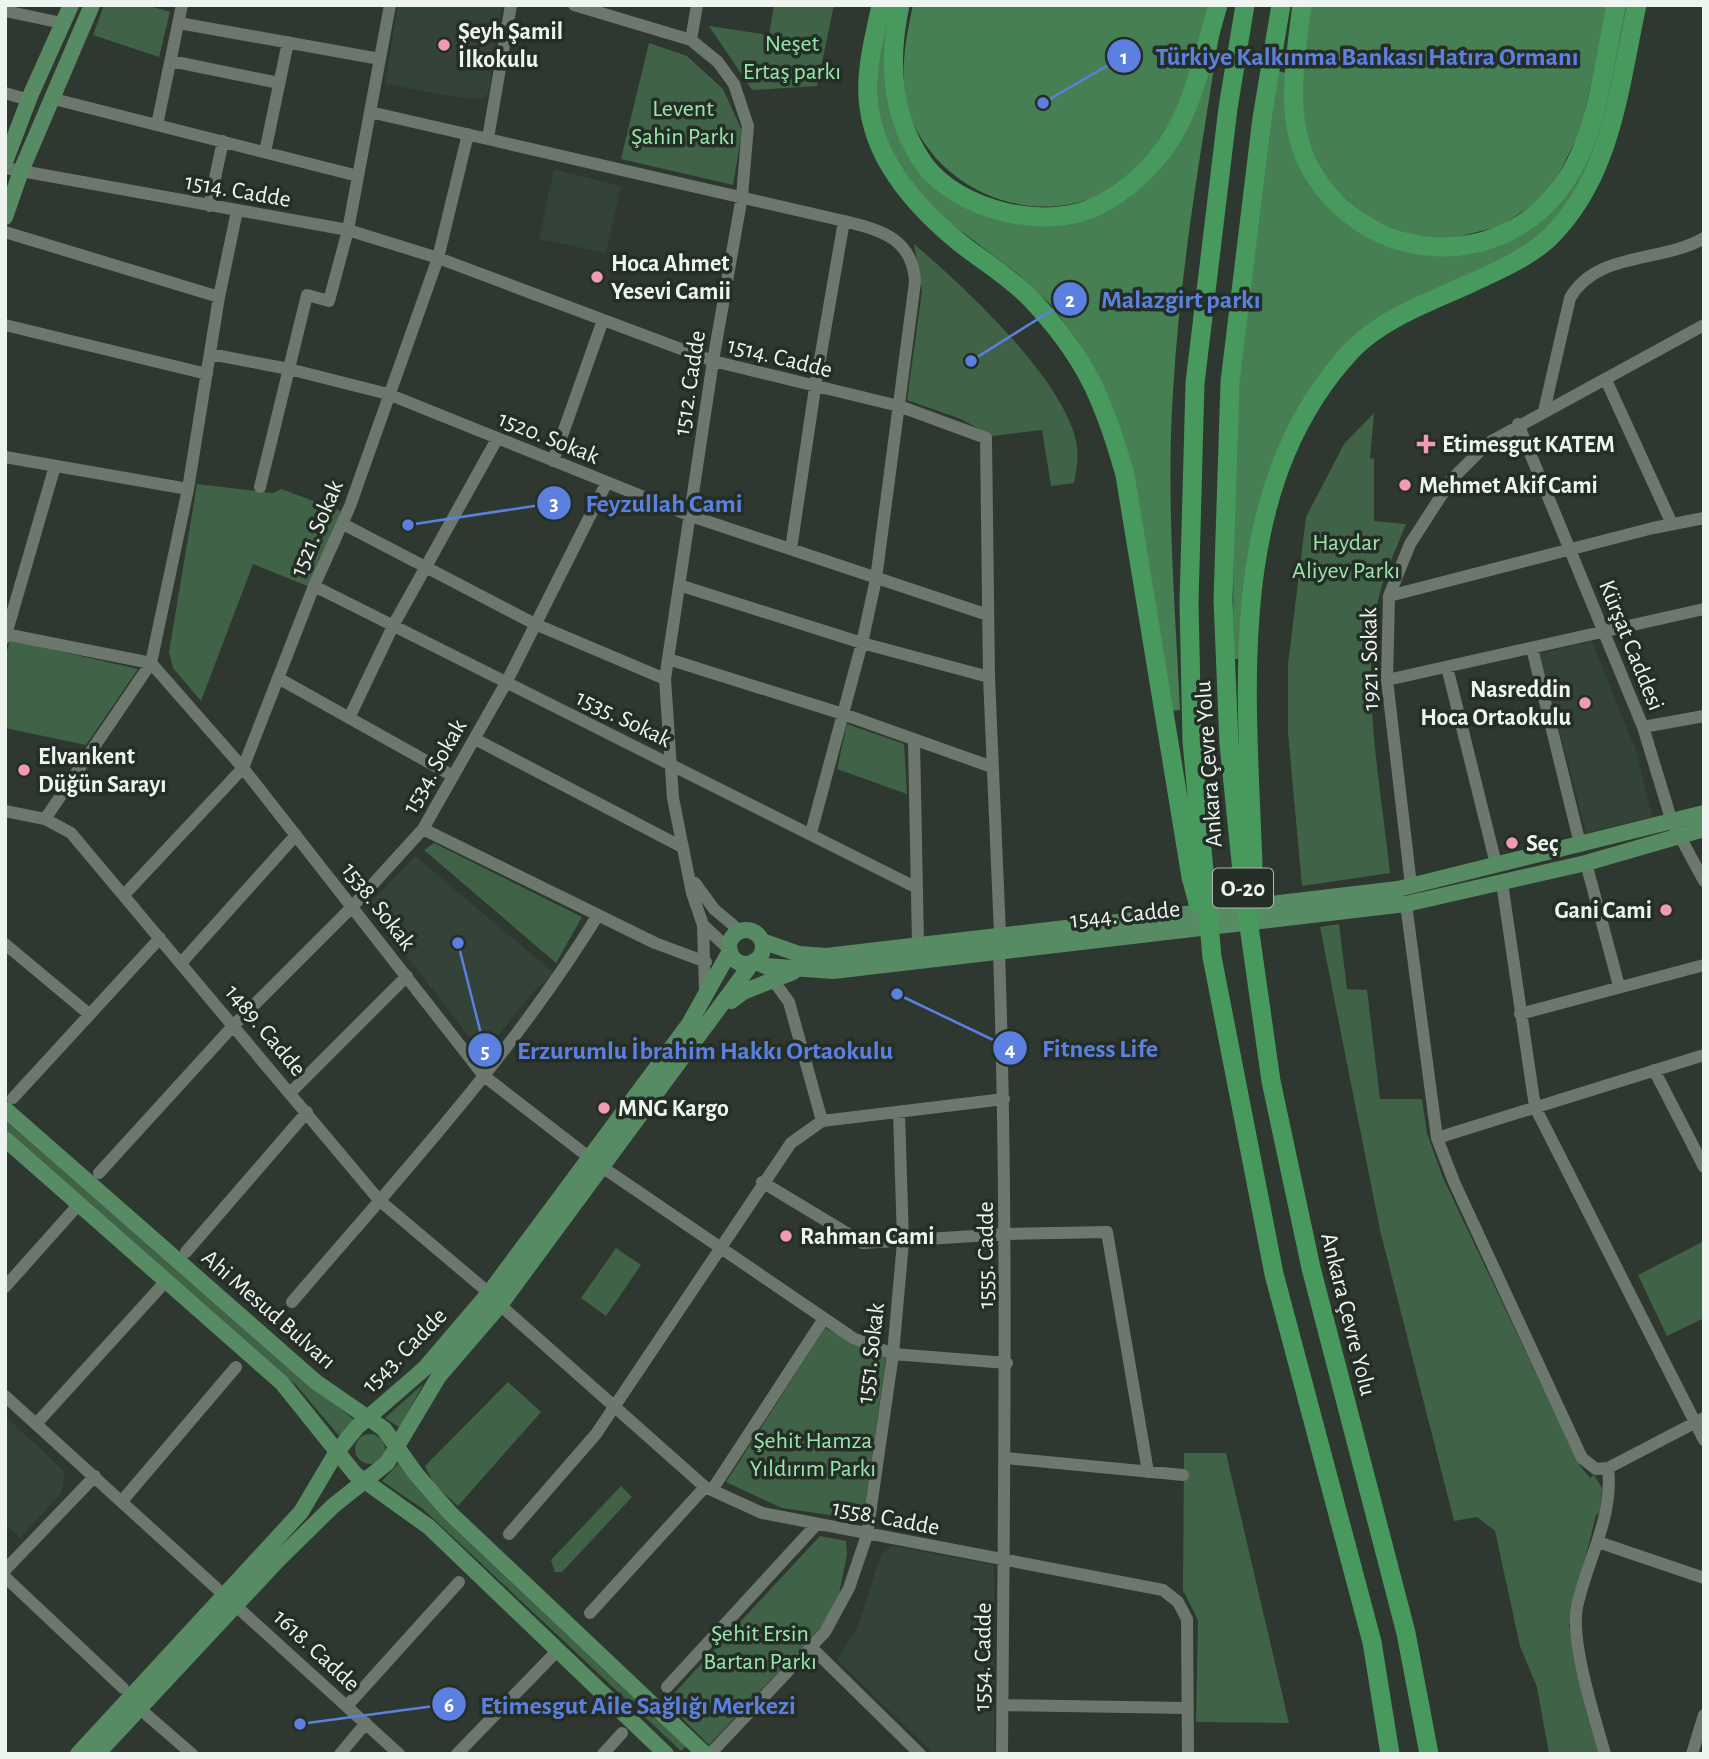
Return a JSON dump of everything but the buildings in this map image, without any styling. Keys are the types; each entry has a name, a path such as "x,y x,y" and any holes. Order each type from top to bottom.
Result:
{"highway":[{"path":"881,5 868,69 868,108 877,144 897,182 924,212 1028,296 1053,323 1089,372 1110,421 1125,475 1191,877 1212,957"},
{"path":"900,5 895,30 893,83 905,126 925,164 950,189 984,206 1021,217 1061,215 1097,206 1128,187 1158,156 1180,120 1218,5"},
{"name":"Ankara Çevre Yolu","path":"1245,5 1228,108 1195,383 1189,603 1192,741 1212,957 1274,1274 1372,1643 1390,1753"},
{"name":"Ankara Çevre Yolu","path":"1281,5 1262,118 1230,382 1223,600 1228,744 1244,891 1271,1081 1311,1268 1421,1701 1429,1754"},
{"path":"1302,5 1294,71 1296,121 1307,161 1330,197 1360,224 1392,240 1427,247 1467,245 1505,235 1533,216 1558,191 1579,158 1595,110 1616,5"},
{"path":"1256,967 1248,685 1250,618 1255,564 1270,495 1295,431 1323,387 1354,348 1412,308 1479,279 1531,251 1548,238 1575,209 1587,191 1608,140 1637,5"},
{"path":"1421,1701 1441,1754"}],"main road":[{"path":"5,162 71,5"},
{"path":"5,217 13,169 54,99 93,5"},
{"name":"1544. Cadde","path":"753,962 798,970 842,970 999,942 1170,923 1273,919 1406,904 1586,863 1675,830 1704,813"},
{"name":"1544. Cadde","path":"1170,923 1275,901 1411,885 1580,844 1675,830 1704,829"},
{"path":"740,931 756,933 762,941 761,955 753,962 736,960 730,950 733,936 740,931"},
{"name":"1544. Cadde","path":"762,941 812,956 918,944 999,942"},
{"name":"1543. Cadde","path":"596,1163 705,1000 730,950"},
{"name":"1543. Cadde","path":"78,1754 231,1599 321,1517 379,1473 398,1447 429,1390 494,1299 596,1163 719,1012 753,962"},
{"path":"719,1012 743,992 798,970"},
{"name":"Ahi Mesud Bulvarı","path":"9,1104 316,1382 384,1429 416,1474 450,1513 705,1754"},
{"name":"Ahi Mesud Bulvarı","path":"5,1139 282,1383 314,1420 336,1453 366,1483 429,1527 666,1754"},
{"name":"1543. Cadde","path":"97,1754 139,1709 309,1501 336,1453 367,1418 425,1368 494,1299"}],"street":[{"path":"157,125 182,5"},
{"path":"260,487 307,295 329,301 348,230 390,5"},
{"path":"488,138 511,5"},
{"name":"1512. Cadde","path":"574,5 691,40 718,62 734,84 743,103 749,144 742,196 713,361 665,679 670,764 682,847 697,912 704,925 730,950"},
{"path":"691,40 696,5"},
{"path":"5,11 62,23"},
{"path":"179,23 380,59"},
{"path":"265,152 288,43"},
{"path":"171,61 279,83"},
{"path":"5,93 29,100"},
{"path":"54,99 358,176"},
{"path":"370,112 844,221 893,237 910,257 915,282 876,579 862,643 811,833"},
{"name":"1521. Sokak","path":"124,895 243,768 314,586 343,524 438,258 468,134"},
{"path":"209,206 223,141"},
{"name":"1514. Cadde","path":"13,169 348,230 438,258 713,361 815,388 899,406 986,438 989,677 999,942"},
{"path":"45,819 151,663 188,489 219,297 237,211"},
{"path":"791,550 844,221"},
{"path":"5,232 219,297"},
{"path":"1544,411 1570,298 1578,285 1591,272 1662,253 1704,238"},
{"path":"552,461 603,320"},
{"path":"5,325 206,374"},
{"name":"1921. Sokak","path":"1411,885 1387,680 1389,596 1410,544 1452,479 1488,443 1518,424 1606,380 1704,325"},
{"name":"1520. Sokak","path":"210,354 289,369 388,394 691,516 988,615"},
{"path":"1606,380 1672,524"},
{"name":"Kürşat Caddesi","path":"1518,424 1643,727 1675,830 1704,881"},
{"path":"349,718 394,624 497,439"},
{"path":"5,457 188,489"},
{"path":"55,466 6,635 151,663"},
{"name":"1534. Sokak","path":"99,1173 233,1026 352,906 423,829 506,683 607,482"},
{"path":"1389,596 1569,549 1704,518"},
{"path":"343,524 536,624 665,679"},
{"path":"679,585 862,643 989,677"},
{"name":"1535. Sokak","path":"314,586 915,887"},
{"path":"1387,680 1704,609"},
{"path":"1532,648 1580,844"},
{"path":"668,659 843,714 992,767"},
{"name":"1538. Sokak","path":"151,663 243,768 484,1076 596,1163 853,1338 893,1354 1007,1363"},
{"path":"1447,667 1496,864"},
{"path":"278,678 453,776"},
{"path":"1643,727 1704,716"},
{"path":"475,739 682,847"},
{"path":"914,741 918,944"},
{"name":"1489. Cadde","path":"5,811 45,819 71,833 379,1200 494,1299"},
{"path":"423,829 655,943 706,962"},
{"path":"182,962 296,835"},
{"path":"1586,863 1619,986"},
{"name":"1512. Cadde","path":"690,874 702,897 740,931"},
{"path":"1502,883 1535,1107 1700,1420 1704,1440"},
{"path":"1406,904 1437,1138 1454,1182 1582,1458 1596,1469 1608,1468 1700,1420"},
{"path":"292,1302 484,1076 557,981 598,915"},
{"path":"704,925 705,1000"},
{"path":"9,1104 160,938"},
{"name":"1555. Cadde","path":"999,942 1006,1234 1005,1560"},
{"path":"5,944 89,1014"},
{"path":"753,962 773,979 789,1002 822,1121"},
{"path":"1520,1014 1704,965"},
{"path":"291,1093 407,976"},
{"path":"1437,1138 1704,1055"},
{"path":"1654,1070 1704,1167"},
{"path":"509,1534 596,1434 790,1143 822,1121 1004,1099"},
{"path":"186,1252 307,1112"},
{"name":"1551. Sokak","path":"710,1754 812,1647 839,1609 867,1535 893,1354 903,1242 898,1112"},
{"path":"762,1182 853,1239 876,1244 1006,1234 1107,1232 1148,1472"},
{"path":"5,1287 80,1203"},
{"path":"36,1424 166,1281"},
{"name":"1558. Cadde","path":"494,1299 709,1488 762,1513 1163,1590 1178,1602 1187,1619 1188,1754"},
{"path":"590,1613 709,1488 823,1320"},
{"path":"122,1501 236,1367"},
{"name":"1618. Cadde","path":"5,1396 399,1754"},
{"path":"1006,1458 1183,1475"},
{"path":"1605,1754 1576,1620 1610,1489 1608,1468"},
{"path":"5,1570 94,1476"},
{"path":"667,1688 816,1525"},
{"path":"1598,1542 1704,1578"},
{"path":"5,1547 17,1558"},
{"name":"1554. Cadde","path":"1002,1754 1005,1560"},
{"path":"5,1577 123,1688"},
{"path":"347,1706 459,1582"},
{"path":"812,1647 920,1754"},
{"path":"457,1754 558,1649"},
{"path":"1003,1705 1188,1708"},
{"path":"139,1709 192,1754"},
{"path":"1692,1754 1704,1715"},
{"path":"340,1754 366,1723"},
{"path":"603,1754 622,1733"}],"shaded area":[{"name":"Şeyh Şamil İlkokulu","path":"398,5 502,5 489,92 484,98 469,99 385,84"},
{"path":"554,169 621,186 606,253 539,239"},
{"name":"Nasreddin Hoca Ortaokulu","path":"1592,641 1637,753 1652,817 1586,833 1540,654"},
{"path":"415,856 554,973 530,995 483,1055 374,913 371,902"},
{"path":"5,1416 65,1472 61,1493 20,1538 5,1524"},
{"path":"892,1546 994,1565 994,1754 934,1754 837,1660 859,1624 881,1554"}],"green space":[{"path":"104,5 146,5 170,12 159,57 93,35"},
{"name":"Neşet Ertaş parkı","path":"774,5 834,5 817,86 752,90 709,26 769,35"},
{"path":"884,5 922,168 1002,217 1129,198 1220,30 1186,256 1173,392 1171,511 1180,710 1169,711 1142,543 1078,341 1051,305 1017,273 934,211 902,178 881,134 873,84"},
{"path":"913,5 1210,5 1182,98 1165,133 1148,155 1127,177 1102,194 1066,205 1039,206 1013,203 987,195 964,182 943,165 925,144 912,120 905,92 905,48"},
{"path":"1305,5 1610,5 1580,132 1552,187 1538,201 1501,226 1450,239 1421,238 1369,220 1320,175 1298,113"},
{"path":"1619,5 1632,5 1602,141 1570,204 1543,237 1396,313 1285,441 1243,659 1233,659 1234,395 1277,71 1286,73 1288,120 1358,227 1467,251 1559,193"},
{"name":"Levent Şahin Parkı","path":"649,43 687,56 723,89 742,131 733,185 621,159"},
{"path":"914,244 959,284 1010,336 1054,393 1069,420 1077,446 1074,483 1051,486 1042,430 992,436 961,419 907,400 922,291"},
{"name":"Haydar Aliyev Parkı","path":"1374,413 1370,458 1374,459 1374,521 1406,524 1381,588 1372,642 1374,742 1390,873 1302,886 1288,733 1288,664 1306,517 1344,444"},
{"path":"197,484 273,493 281,489 341,511 310,587 253,564 201,701 173,668 169,652"},
{"path":"10,640 138,669 86,745 5,728 5,658"},
{"path":"847,724 904,744 907,794 837,769"},
{"path":"434,843 582,917 556,963 424,850"},
{"path":"1339,924 1347,989 1367,990 1380,1099 1422,1099 1427,1133 1443,1178 1580,1466 1590,1478 1594,1475 1602,1488 1600,1512 1596,1515 1569,1625 1600,1754 1549,1754 1537,1687 1520,1646 1495,1531 1477,1517 1454,1521 1380,1230 1320,927"},
{"path":"5,1118 284,1364 357,1422 341,1438 296,1385 5,1129"},
{"path":"1704,1241 1704,1318 1667,1336 1638,1275"},
{"path":"616,1248 641,1265 606,1316 581,1298"},
{"name":"Şehit Hamza Yıldırım Parkı","path":"825,1328 886,1358 863,1520 782,1508 726,1482"},
{"path":"508,1382 541,1412 458,1506 434,1484 425,1466"},
{"path":"423,1384 400,1428 385,1418"},
{"path":"370,1434 381,1438 385,1449 381,1460 370,1464 359,1460 355,1449 359,1438"},
{"path":"1184,1453 1226,1453 1289,1723 1196,1722 1198,1620 1183,1590"},
{"path":"399,1463 439,1512 686,1746 681,1751 423,1509 382,1481"},
{"path":"621,1486 632,1497 562,1572 555,1572 551,1560"},
{"name":"Şehit Ersin Bartan Parkı","path":"820,1536 846,1541 847,1555 839,1594 823,1625 709,1745 666,1702"}],"place":[{"name":"Şeyh Şamil İlkokulu","path":"444,45"},
{"name":"Türkiye Kalkınma Bankası Hatıra Ormanı","path":"1043,103"},
{"name":"Hoca Ahmet Yesevi Camii","path":"597,277"},
{"name":"Malazgirt parkı","path":"971,361"},
{"name":"Etimesgut KATEM","path":"1426,444"},
{"name":"Mehmet Akif Cami","path":"1405,485"},
{"name":"Feyzullah Cami","path":"408,525"},
{"name":"Nasreddin Hoca Ortaokulu","path":"1585,703"},
{"name":"Elvankent Düğün Sarayı","path":"24,770"},
{"name":"Seç","path":"1512,843"},
{"name":"Gani Cami","path":"1666,910"},
{"name":"Erzurumlu İbrahim Hakkı Ortaokulu","path":"458,943"},
{"name":"Fitness Life","path":"897,994"},
{"name":"MNG Kargo","path":"604,1108"},
{"name":"Rahman Cami","path":"786,1236"},
{"name":"Etimesgut Aile Sağlığı Merkezi","path":"300,1724"}]}
